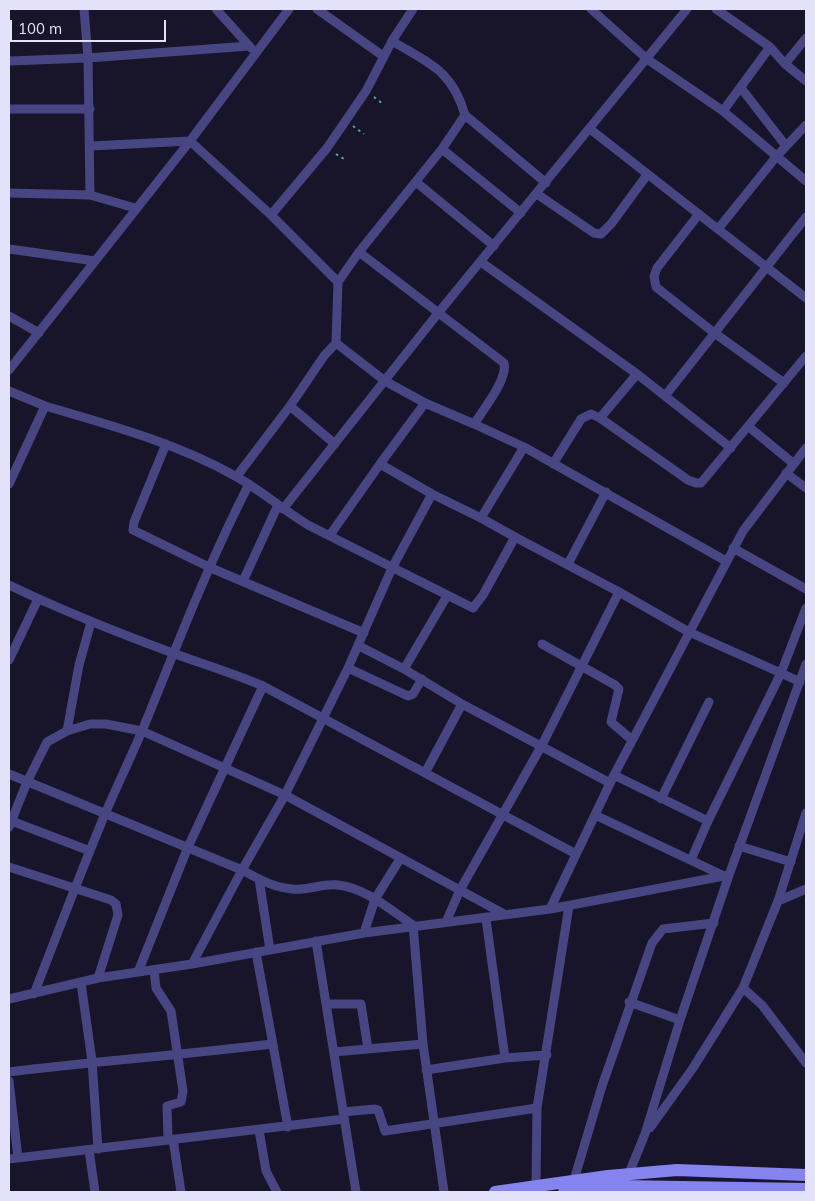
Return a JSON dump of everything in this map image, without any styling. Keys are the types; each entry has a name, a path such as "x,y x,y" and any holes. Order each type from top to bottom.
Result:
{"main road":[{"path":"564,1192 605,1190 627,1180 677,1170 806,1175"},
{"path":"495,1192 574,1180 627,1180 806,1189"}],"street":[{"path":"84,9 90,109 90,195"},
{"path":"216,9 252,49"},
{"path":"9,370 190,140 252,49 289,9"},
{"path":"317,9 383,56"},
{"path":"271,215 327,148 366,92 383,56 413,9"},
{"path":"591,9 647,59 723,111 806,181"},
{"path":"243,582 280,507 335,444 439,312 482,262 686,9"},
{"path":"716,9 770,47 806,81"},
{"path":"786,64 806,38"},
{"path":"392,41 444,74 460,97 465,115 546,183"},
{"path":"723,111 770,47"},
{"path":"9,61 252,49"},
{"path":"741,88 786,146"},
{"path":"9,110 90,109"},
{"path":"237,476 290,406 324,356 336,343 338,282 359,252 442,149 465,115"},
{"path":"718,230 776,157 806,124"},
{"path":"590,129 766,267 805,294"},
{"path":"91,146 190,140 271,215 338,282"},
{"path":"442,149 521,213"},
{"path":"537,194 594,233 601,234 611,224 647,174"},
{"path":"416,182 494,246"},
{"path":"9,194 90,195 136,208"},
{"path":"698,214 657,268 653,281 656,287 713,332 784,383"},
{"path":"665,396 713,332 806,217"},
{"path":"9,248 95,261"},
{"path":"359,252 504,363 506,369 503,378 474,424"},
{"path":"482,262 637,374 731,448"},
{"path":"9,316 39,333"},
{"path":"336,343 385,381 425,403 524,447 726,561"},
{"path":"553,464 581,419 591,414 600,418 696,483 706,478 806,356"},
{"path":"600,418 637,374"},
{"path":"9,391 45,406 110,424 166,444 237,476 280,507 330,535 473,608 478,605 515,537"},
{"path":"330,535 425,403"},
{"path":"9,484 45,406"},
{"path":"290,406 335,444"},
{"path":"749,427 794,464"},
{"path":"166,444 134,522 133,530 211,568 364,633"},
{"path":"481,518 524,447"},
{"path":"550,909 612,779 743,530 806,448"},
{"path":"380,464 432,494 568,564 689,632 800,682"},
{"path":"786,474 806,488"},
{"path":"34,994 106,812 142,732 172,653 211,568 225,530 249,484"},
{"path":"568,564 606,492"},
{"path":"192,964 272,815 285,795 359,646 392,568 432,494"},
{"path":"734,548 806,589"},
{"path":"9,585 91,622 172,653 210,664 263,686 576,854"},
{"path":"446,922 460,890 542,745 580,666 619,592"},
{"path":"404,669 447,596"},
{"path":"9,660 38,599"},
{"path":"691,860 708,821 781,673 806,608"},
{"path":"67,731 78,670 91,622"},
{"path":"542,644 619,689 611,722 632,740"},
{"path":"359,646 404,669 462,704 542,745 612,779 708,821"},
{"path":"627,1180 645,1134 680,1020 714,923 726,875 739,846 806,664"},
{"path":"348,668 408,696 412,694 422,680"},
{"path":"138,972 188,847 263,686"},
{"path":"661,799 709,702"},
{"path":"425,773 462,704"},
{"path":"90,851 10,822 47,742 67,731 90,724 106,724 142,732 285,795 504,914"},
{"path":"9,774 106,812 242,870 274,886 293,890 323,884 340,885 375,899 413,926 426,1070 444,1192"},
{"path":"645,1134 693,1068 743,988 778,901 806,814"},
{"path":"595,815 726,875"},
{"path":"739,846 791,862"},
{"path":"364,933 375,899 400,859"},
{"path":"9,867 111,900 118,909 98,978"},
{"path":"9,999 98,978 192,964 364,933 446,922 486,919 504,914 569,906 726,875"},
{"path":"259,879 270,950"},
{"path":"778,901 806,889"},
{"path":"536,1186 537,1108 547,1055 569,906"},
{"path":"486,919 505,1058"},
{"path":"574,1180 630,1002 652,943 663,929 714,923"},
{"path":"316,941 356,1192"},
{"path":"256,952 271,1044 288,1127"},
{"path":"154,970 156,988 171,1011 180,1056 183,1096 181,1102 167,1106 181,1192"},
{"path":"81,983 92,1061 95,1192"},
{"path":"743,988 762,1005 806,1063"},
{"path":"630,1002 680,1020"},
{"path":"326,1004 361,1004 363,1007 368,1049"},
{"path":"9,1072 92,1061 180,1056 271,1044"},
{"path":"334,1052 423,1044"},
{"path":"426,1070 505,1058 547,1055"},
{"path":"9,1081 14,1158 288,1127 375,1109 378,1110 385,1131 537,1108"},
{"path":"259,1130 266,1171 277,1192"}],"path":[{"path":"366,92 383,104"},
{"path":"345,120 364,134"}]}
